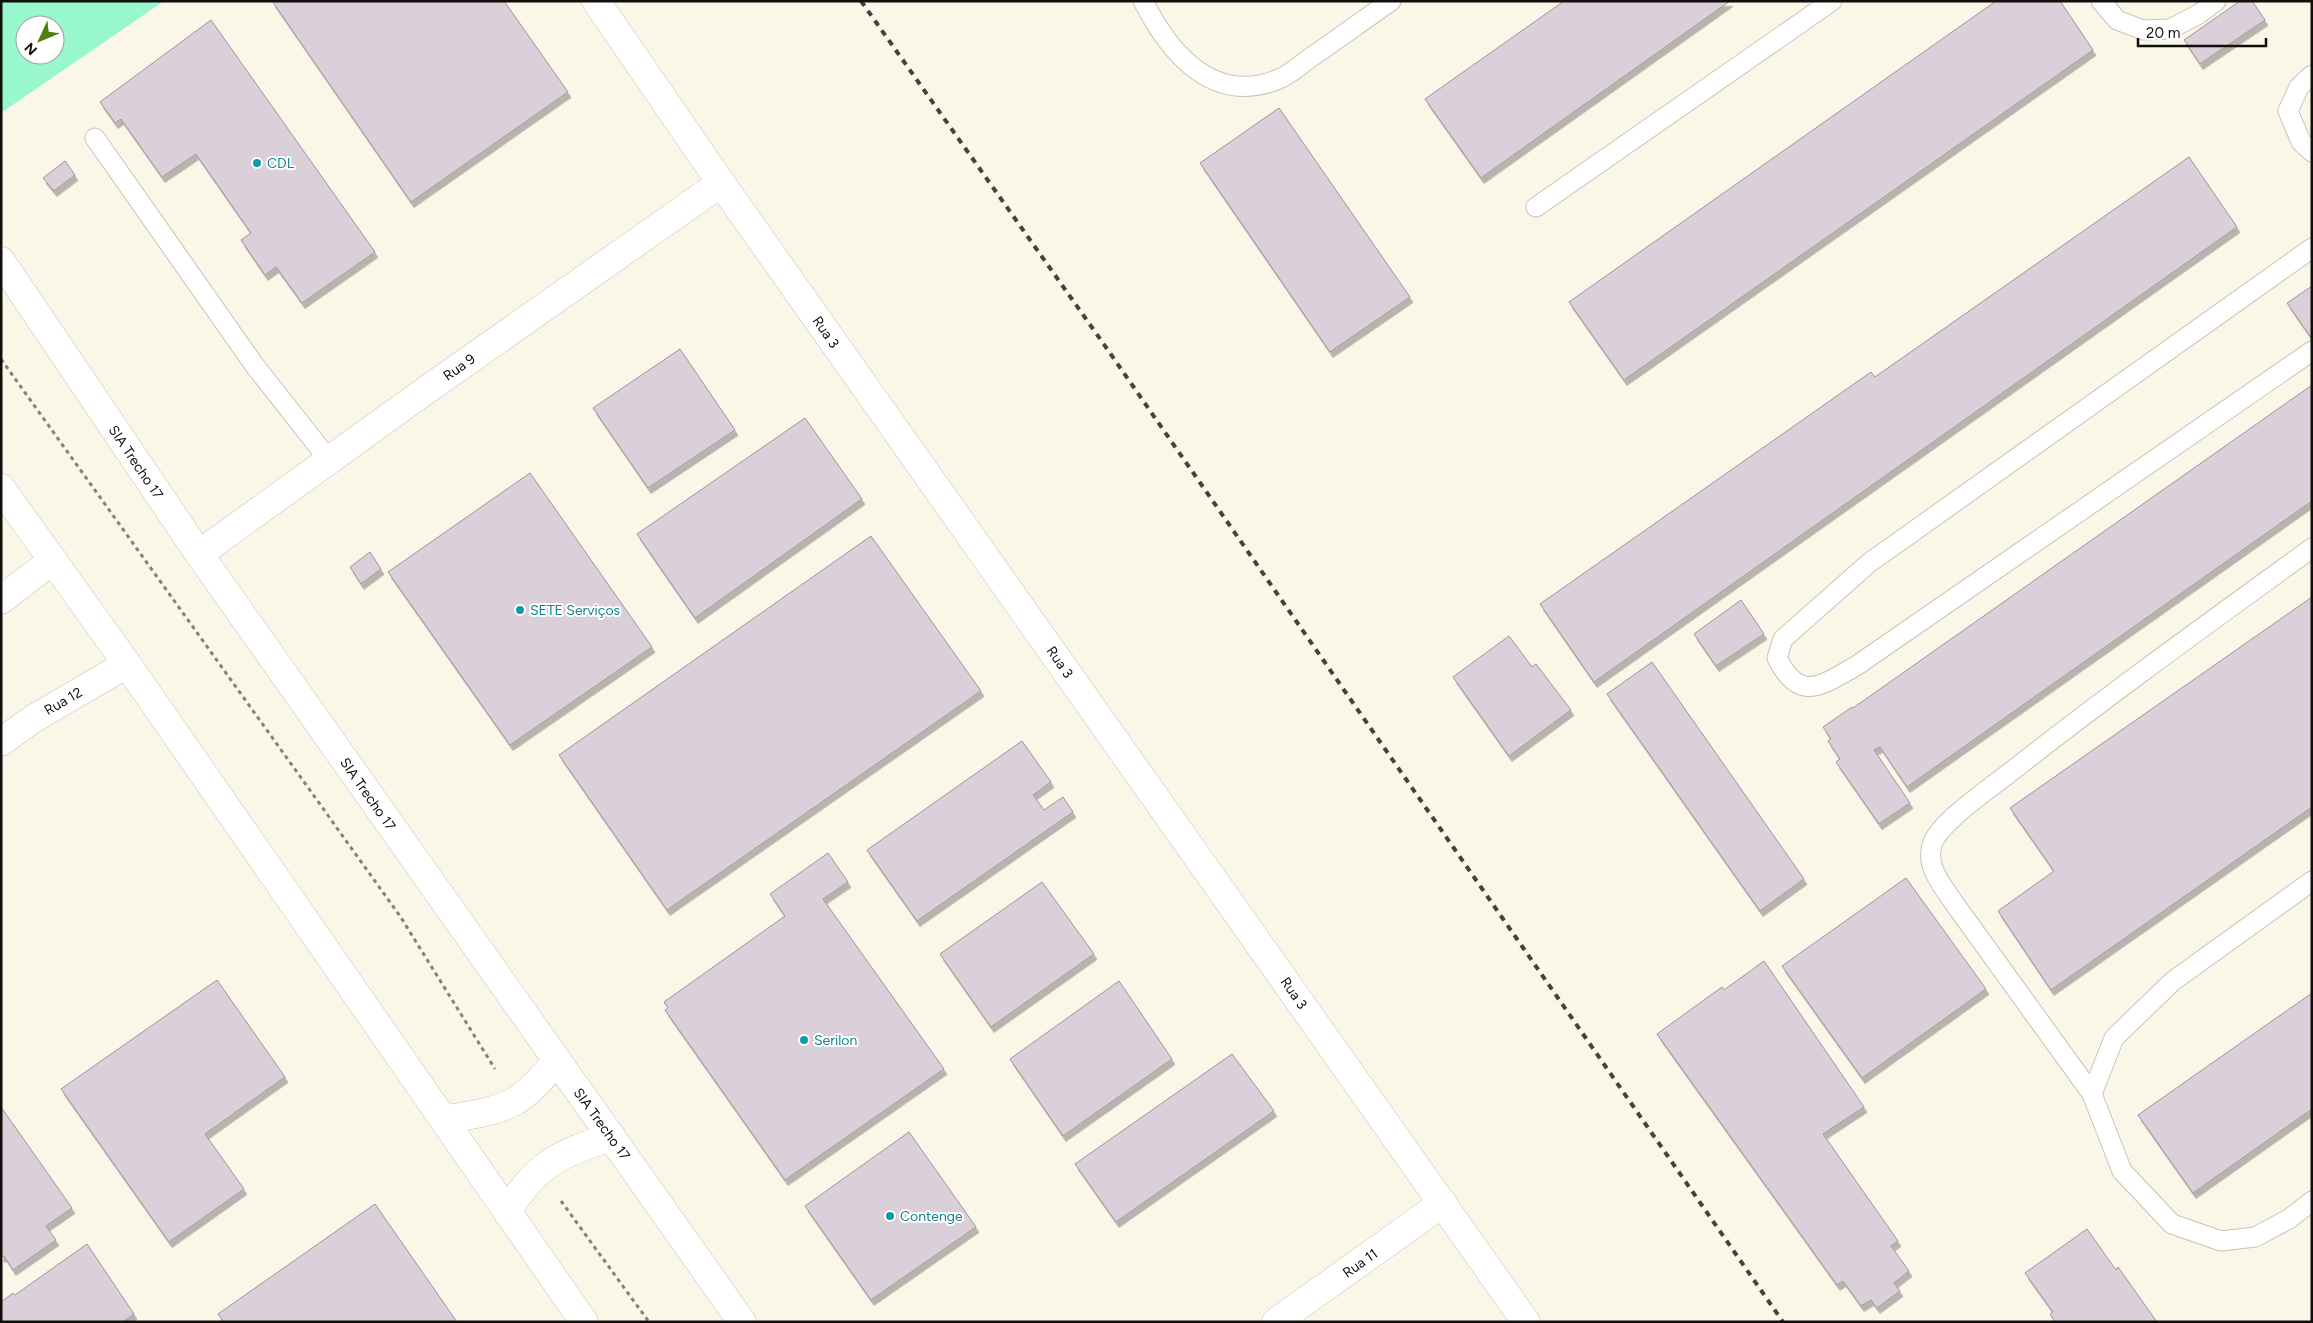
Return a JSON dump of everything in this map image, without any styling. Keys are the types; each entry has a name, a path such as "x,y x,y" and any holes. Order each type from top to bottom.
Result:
{"street":[{"name":"Rua 3","path":"596,1 721,183 1526,1322"},
{"name":"Rua 9","path":"199,554 721,183"},
{"name":"SIA Trecho 17","path":"1,262 199,554 742,1322"},
{"path":"1,488 127,664 584,1322"},
{"path":"1,600 53,560"},
{"name":"Rua 12","path":"1,742 33,719 127,664"},
{"path":"444,1120 485,1112 515,1101 535,1085 557,1061"},
{"path":"507,1212 521,1189 539,1170 556,1158 579,1147 612,1137"},
{"name":"Rua 11","path":"1276,1322 1443,1203"}],"lane":[{"path":"1143,1 1175,52 1199,74 1229,85 1250,88 1280,79 1391,1"},
{"path":"1536,208 1832,1"},
{"path":"2102,1 2117,20 2143,30 2170,29 2199,14 2216,1"},
{"path":"2312,75 2300,87 2288,111 2301,142 2312,152"},
{"path":"95,138 255,366 329,460"},
{"path":"2312,248 1869,562 1783,639 1776,658 1796,682 1809,688 1820,687 1856,666 2312,351"},
{"path":"2312,548 2068,727 1966,807 1934,840 1930,860 1933,870 1954,904 2092,1094 2122,1171 2172,1224 2221,1241 2255,1237 2289,1219 2312,1201"},
{"path":"2092,1094 2114,1038 2173,981 2312,881"}],"path":[{"path":"1,359 400,916 515,1101"},
{"path":"539,1170 649,1322"}],"green space":[{"path":"1,1 164,1 1,113"}],"building":[{"path":"272,1 504,1 568,92 411,202"},
{"path":"1564,1 1730,1 1481,178 1425,99"},
{"path":"1996,1 2060,1 2093,50 1624,380 1569,302"},
{"path":"2240,1 2252,1 2265,20 2200,64 2184,40"},
{"name":"CDL","path":"211,20 375,252 302,303 276,267 265,275 241,240 251,233 196,154 162,177 121,119 115,123 100,102"},
{"path":"1279,108 1410,297 1330,352 1200,163"},
{"path":"2189,157 2237,227 1594,682 1540,604 1871,372 1875,377"},
{"path":"65,161 75,175 54,191 43,178"},
{"path":"2312,286 2312,339 2287,303"},
{"path":"680,349 735,430 648,488 593,408"},
{"path":"2312,385 2312,501 1907,787 1880,747 1874,750 1910,803 1879,824 1836,762 1840,759 1828,741 1831,739 1823,727 1853,708"},
{"path":"805,418 862,499 695,618 637,534"},
{"name":"SETE Serviços","path":"530,473 652,647 510,745 388,572"},
{"path":"871,536 981,691 667,910 559,755"},
{"path":"370,552 381,569 361,584 350,567"},
{"path":"2312,597 2312,807 2051,990 1998,911 2054,871 2010,808"},
{"path":"1741,600 1764,634 1716,666 1694,634"},
{"path":"1509,636 1532,667 1536,664 1571,710 1509,756 1453,677"},
{"path":"1652,662 1804,879 1760,911 1607,694"},
{"path":"1022,741 1051,782 1033,795 1044,810 1063,797 1073,812 917,921 867,850"},
{"name":"Serilon","path":"828,853 848,882 823,899 944,1069 785,1180 665,1010 668,1008 664,1002 785,916 770,894"},
{"path":"1906,878 1986,989 1862,1078 1782,966"},
{"path":"1042,882 1094,954 991,1027 940,954"},
{"path":"1764,961 1864,1107 1823,1134 1898,1241 1891,1246 1909,1271 1894,1283 1900,1291 1877,1308 1871,1300 1861,1306 1843,1281 1837,1285 1657,1034 1722,987 1724,990"},
{"path":"217,980 285,1077 205,1134 244,1189 169,1242 61,1089"},
{"path":"1119,981 1172,1059 1063,1136 1010,1059"},
{"path":"2312,993 2312,1109 2193,1193 2138,1115"},
{"path":"1232,1054 1274,1111 1116,1222 1075,1164"},
{"path":"1,1107 72,1208 46,1226 56,1240 13,1270 4,1256 1,1257"},
{"name":"Contenge","path":"909,1132 976,1227 871,1300 805,1206"},
{"path":"375,1204 457,1322 224,1322 218,1314"},
{"path":"2087,1229 2116,1270 2118,1267 2157,1322 2055,1322 2050,1314 2053,1312 2025,1273"},
{"path":"87,1244 134,1314 123,1322 1,1322 1,1302 13,1293 15,1295"}],"railway":[{"path":"861,1 1103,343 1783,1322"}],"place":[{"name":"CDL","path":"257,163"},
{"name":"SETE Serviços","path":"520,610"},
{"name":"Serilon","path":"804,1040"},
{"name":"Contenge","path":"890,1216"}]}
